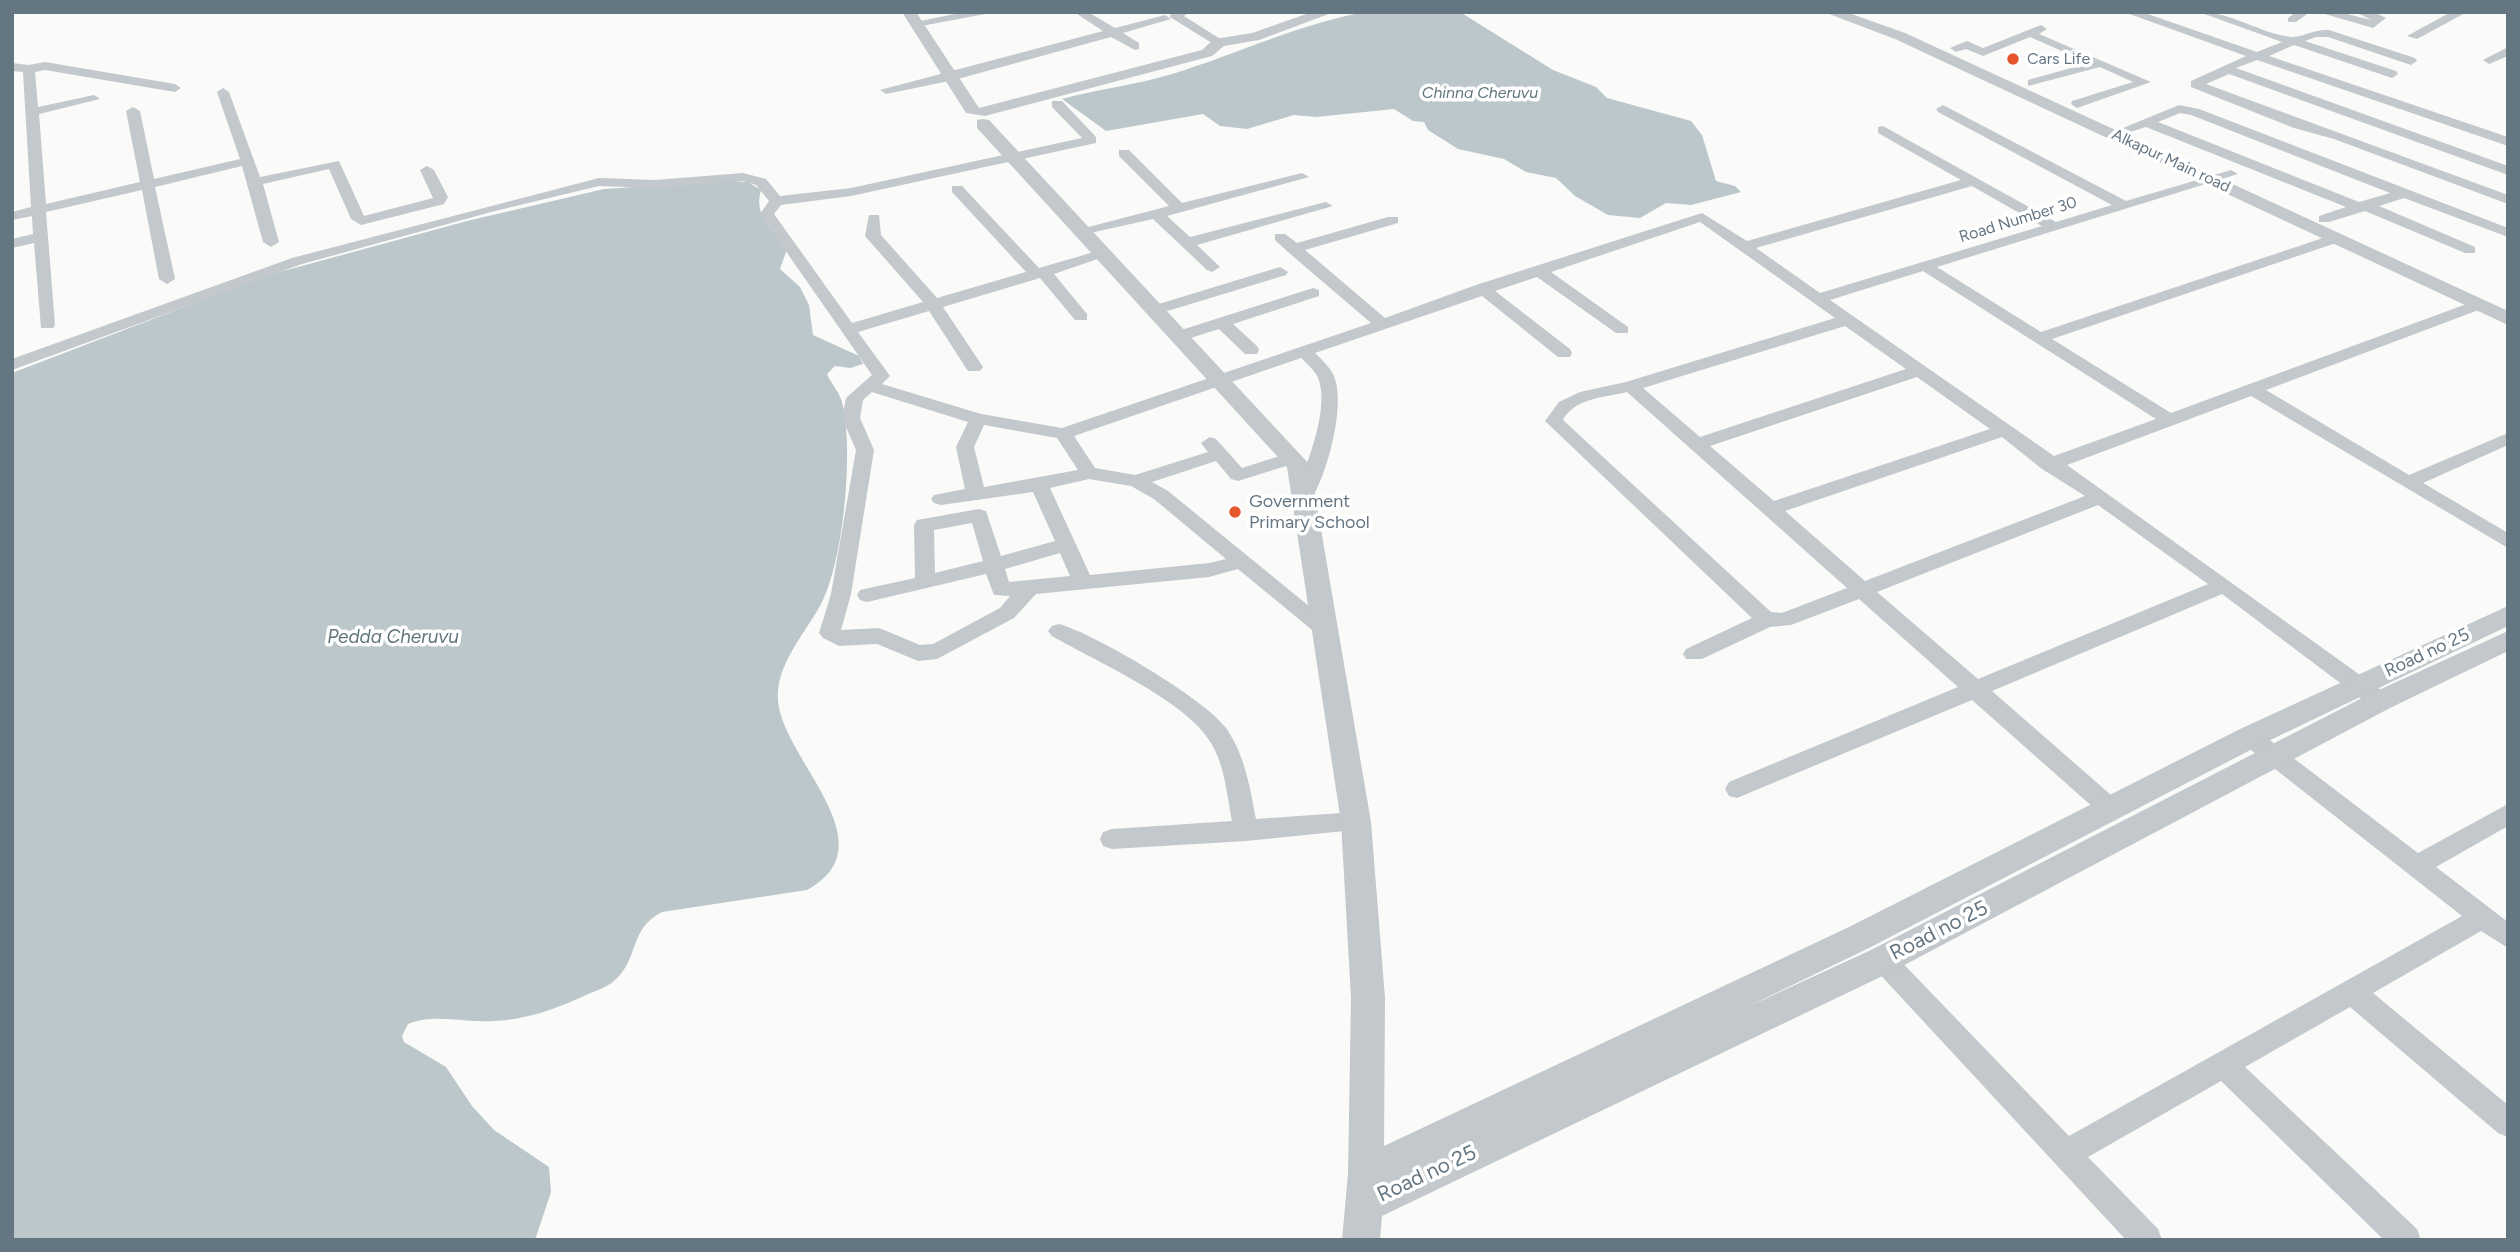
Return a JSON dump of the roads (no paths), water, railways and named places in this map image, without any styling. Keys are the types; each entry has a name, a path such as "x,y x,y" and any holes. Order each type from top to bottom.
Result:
{"street":[{"path":"990,12 912,18 950,76 971,117 1013,155 1101,255 1223,380 1298,465 1356,822 1368,998 1361,1240"},
{"path":"1080,12 1135,46"},
{"path":"1184,12 1174,15 1219,42"},
{"path":"971,117 1207,52 1219,42 1254,37 1327,12"},
{"name":"Alkapur Main road","path":"1831,12 1888,26 1956,48 2077,104 2138,125 2222,177 2337,238 2508,319"},
{"name":"Alkapur Main road","path":"1861,12 2222,177 2324,219 2508,303"},
{"path":"2130,12 2259,54 2508,142"},
{"path":"2205,12 2392,74"},
{"path":"2237,12 2306,34 2329,34 2412,61"},
{"path":"2292,20 2304,12"},
{"path":"2324,12 2373,24 2380,18 2362,12"},
{"path":"2413,36 2461,12"},
{"path":"886,90 1113,33 1159,16 1180,28"},
{"path":"1956,48 1967,45 1983,52 2039,33 2145,82 2077,104"},
{"path":"2306,34 2195,83 2299,125 2339,136 2508,200"},
{"path":"2489,60 2508,51"},
{"path":"2032,83 2101,63"},
{"path":"29,69 45,66 175,88"},
{"path":"12,67 51,74"},
{"path":"29,69 47,324"},
{"path":"2229,69 2508,171"},
{"path":"223,92 255,181 271,242"},
{"path":"31,112 94,99"},
{"path":"1030,587 1007,613 937,651 918,653 879,636 839,638 830,634 841,594 865,450 851,418 855,398 881,376 767,214 776,201 851,192 1091,140 1057,104"},
{"path":"1944,108 2125,206"},
{"path":"2138,125 2179,109 2188,110 2508,233"},
{"path":"133,111 167,279"},
{"path":"2138,125 2362,206 2470,250"},
{"path":"1883,130 2055,227"},
{"path":"1124,153 1179,208"},
{"path":"2324,219 2452,178 2508,155"},
{"path":"12,216 248,161"},
{"path":"255,181 334,164 361,221 439,201 441,197 428,170"},
{"path":"12,365 297,261 599,182 655,184 743,177 761,182 776,201"},
{"path":"1082,233 1302,177"},
{"name":"Road Number 30","path":"1815,299 2222,177"},
{"path":"1744,247 1973,181"},
{"path":"957,189 1081,317"},
{"path":"1186,243 1326,206"},
{"path":"1156,214 1212,267"},
{"path":"869,386 978,419 1063,434 1384,325 1482,288 1702,217 2049,465 2224,585 2370,693"},
{"path":"874,218 873,236 933,304 974,367"},
{"path":"1293,249 1392,220"},
{"path":"12,244 40,237"},
{"path":"1280,237 1384,325"},
{"path":"2039,338 2337,238"},
{"path":"849,329 1101,255"},
{"path":"1924,266 2171,421"},
{"path":"1538,270 1622,330"},
{"path":"1155,310 1280,272"},
{"path":"1482,288 1564,353"},
{"path":"1181,336 1314,293"},
{"path":"2049,465 2478,305"},
{"path":"1846,320 1565,404 1556,412 1554,421 1766,618 1784,620 1860,588 2099,498"},
{"path":"1222,323 1251,350"},
{"path":"1304,352 1326,375 1330,394 1316,466 1304,496"},
{"path":"1697,444 1917,371"},
{"path":"1631,386 2110,808"},
{"path":"2254,390 2508,541"},
{"path":"976,494 965,447 978,419"},
{"path":"1770,509 2002,431"},
{"path":"1063,434 1077,459 1089,473"},
{"path":"2409,481 2508,438"},
{"path":"1136,481 1214,449 1238,475 1292,458"},
{"path":"941,499 1039,485 1089,473 1136,481 1160,495 1324,629"},
{"path":"1039,485 1083,582"},
{"path":"925,582 924,525 979,515 1001,590 1209,570 1241,561"},
{"path":"867,595 1066,545"},
{"path":"1737,789 2224,585"},
{"path":"1694,654 1754,628 1766,618"},
{"name":"Road no 25","path":"1364,1190 1714,1023 1860,937 2250,737 2370,693 2506,625"},
{"path":"1059,631 1198,712 1218,734 1230,759 1246,831"},
{"name":"Road no 25","path":"1714,1023 1883,960 2275,756 2370,693"},
{"path":"2250,737 2508,937"},
{"path":"2416,867 2506,818"},
{"path":"1112,839 1356,822"},
{"path":"2067,1153 2482,918"},
{"path":"1883,960 2147,1240"},
{"path":"2352,992 2508,1123"},
{"path":"2223,1064 2406,1240"}],"water":[{"name":"Chinna Cheruvu","path":"1365,12 1460,12 1553,70 1596,87 1607,98 1691,121 1702,135 1716,181 1735,186 1741,192 1691,205 1666,203 1640,218 1608,215 1575,196 1556,178 1526,172 1504,159 1458,149 1428,130 1424,122 1413,121 1394,109 1316,117 1294,115 1247,129 1220,126 1203,114 1106,131 1062,99 1172,74 1292,32"},
{"name":"Pedda Cheruvu","path":"748,182 761,190 759,199 762,215 787,249 780,269 800,287 809,305 813,335 859,356 863,364 850,368 835,366 827,374 841,398 847,446 845,502 837,557 823,600 787,661 778,687 778,701 784,724 826,801 836,826 839,850 830,871 807,890 662,912 644,926 628,963 615,980 601,989 552,1009 505,1020 429,1019 408,1024 402,1036 404,1042 446,1067 472,1106 494,1130 549,1167 551,1192 535,1240 12,1240 12,373 265,276 467,221 604,189"}],"place":[{"name":"Cars Life","path":"2013,59"},
{"name":"Government Primary School","path":"1235,512"}]}
